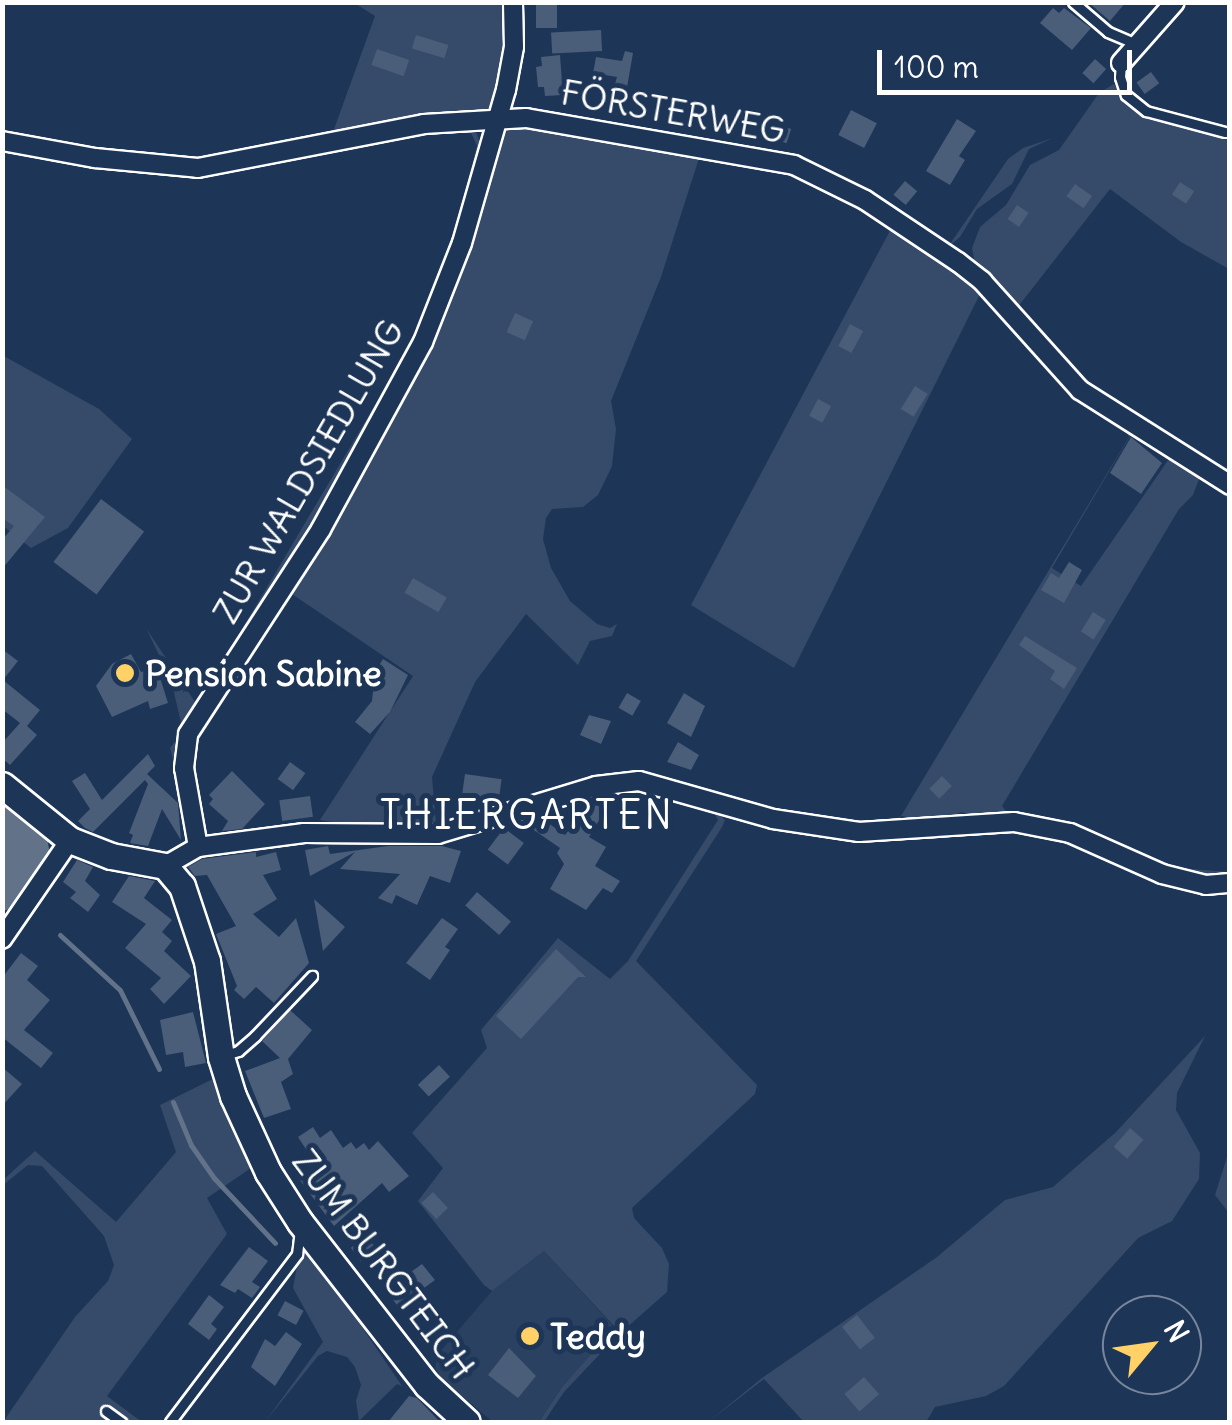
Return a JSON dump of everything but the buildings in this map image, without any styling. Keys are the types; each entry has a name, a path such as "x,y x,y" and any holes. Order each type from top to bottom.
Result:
{"street":[{"name":"ZUR WALDSIEDLUNG","path":"198,847 184,768 188,734 321,529 423,342 462,243 497,118 514,46 513,2"},
{"path":"1121,64 1175,2"},
{"name":"FÖRSTERWEG","path":"2,141 95,158 198,168 424,124 526,118 794,165 836,183 982,281 1080,390 1230,485"},
{"path":"2,784 70,840 111,856 165,866 198,847 304,833 438,834 564,795 639,781 773,819 859,832 1014,822 1070,833 1162,874 1206,885 1230,883"},
{"path":"2,939 70,840"},
{"name":"ZUM BURGTEICH","path":"165,866 182,886 194,914 207,961 221,1057 250,1137 300,1222 454,1418"}],"lane":[{"path":"1073,2 1108,32 1138,45"},
{"path":"1121,64 1126,96 1146,111 1224,132"},
{"path":"221,1057 255,1036 312,976"},
{"path":"170,1422 298,1254 300,1222"},
{"path":"106,1411 121,1422"}],"shaded area":[{"path":"354,3 504,3 509,44 492,108 472,115 396,120 333,132 375,16"},
{"path":"1114,84 1127,105 1149,118 1229,138 1229,269 1181,242 1110,189 1017,308 976,269 972,248 980,227 1006,205 1030,165 1059,150 1099,93"},
{"path":"474,126 480,143 456,239 420,330 372,429 185,734 192,833 170,748 183,731 171,680 146,628 197,705 413,341 451,244 477,146 469,128"},
{"path":"506,127 550,127 701,152 661,277 611,401 616,429 612,466 598,495 583,507 552,509 546,518 543,539 551,568 570,601 597,624 610,628 617,624 612,636 590,641 578,665 526,614 475,682 432,777 436,823 428,828 370,828 320,820 413,676 289,592 426,357 472,249"},
{"path":"1053,138 1029,149 1012,184 977,209 960,237 948,247 1008,159 1023,148"},
{"path":"893,225 983,288 794,668 691,605"},
{"path":"1027,337 1082,394 1133,431 1052,568 1081,586 1171,456 1201,474 1193,495 1179,509 1002,806 1008,814 1060,820 1145,858 1178,868 1229,872 1229,876 1162,869 1089,836 1036,821 979,820 962,812 935,821 901,816 1129,437 1125,428 1081,395"},
{"path":"2,355 99,409 132,439 68,528 31,548 3,526"},
{"path":"699,787 819,821 887,824 901,816 895,826 885,828 824,825 716,797"},
{"path":"3,792 47,837 50,855 16,907 3,911"},
{"path":"710,805 725,820 722,827 636,961 757,1085 755,1094 632,1208 634,1218 662,1248 669,1264 667,1292 617,1336 564,1392 544,1422 539,1422 562,1387 615,1327 544,1251 492,1291 484,1285 418,1201 443,1168 412,1133 487,1048 481,1030 558,938 610,979 628,961 718,820"},
{"path":"1205,1036 1177,1093 1176,1110 1200,1153 1199,1179 1172,1221 1138,1238 1004,1386 986,1396 935,1407 926,1422 804,1422 764,1379 708,1422 762,1378 937,1257 1005,1200 1053,1187 1115,1133"},
{"path":"217,1077 220,1102 254,1166 207,1198 227,1234 107,1396 142,1422 3,1422 75,1317 108,1281 114,1265 104,1236 42,1166 28,1165 3,1185 3,1180 35,1151 116,1222 176,1152 160,1105"},
{"path":"1229,1151 1229,1213 1215,1195"},
{"path":"309,1249 402,1386 397,1384 359,1421 356,1401 361,1385 355,1367 347,1357 327,1351 318,1356 265,1422 323,1342 293,1288 299,1256"},
{"name":"Teddy","path":"544,1251 615,1328 562,1387 539,1422 493,1422 442,1379 435,1368 438,1354 492,1291"}],"waterway":[{"path":"60,935 120,990 159,1069"},
{"path":"173,1102 191,1145 214,1178 275,1243"}],"place":[{"name":"Pension Sabine","path":"125,673"},
{"name":"Teddy","path":"530,1336"}],"district":[{"name":"THIERGARTEN","path":"527,815"}]}
